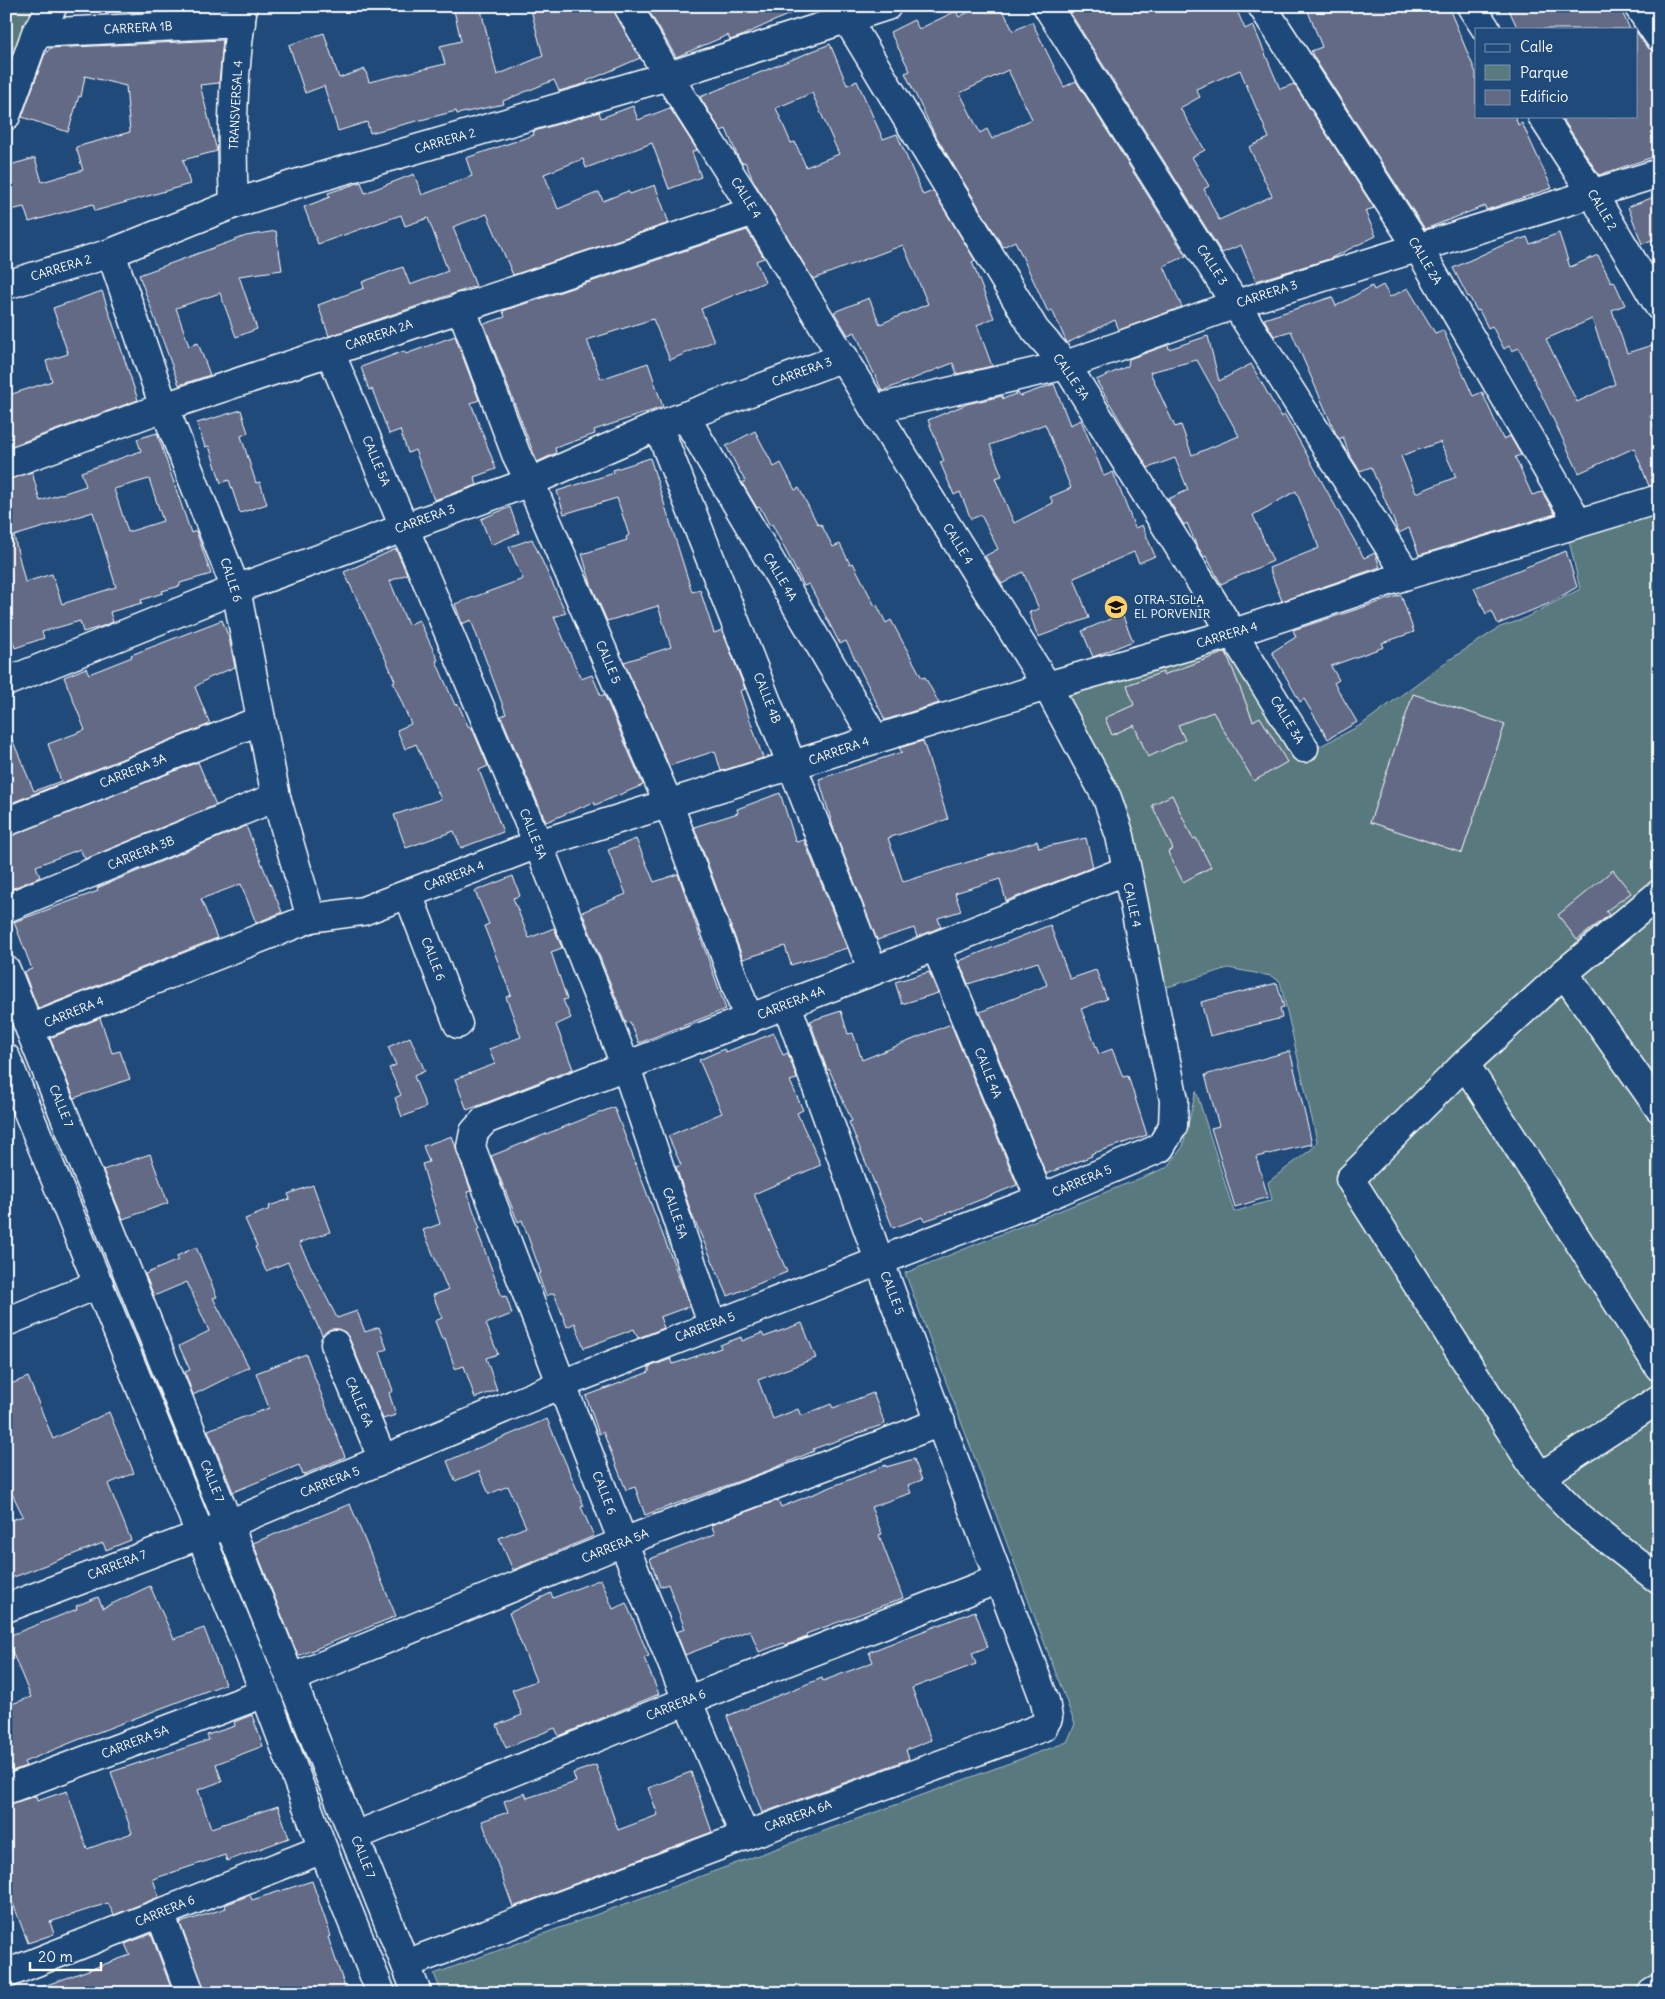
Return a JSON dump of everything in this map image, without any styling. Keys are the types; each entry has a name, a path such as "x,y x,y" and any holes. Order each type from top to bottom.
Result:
{"street":[{"path":"6,116 36,33 53,6"},
{"name":"CALLE 4","path":"628,6 668,76 754,211 874,409 1047,686 1107,798 1120,836 1125,871 1174,1100 1173,1126"},
{"name":"CARRERA 2","path":"6,285 111,253 234,204 668,76 842,13 887,6"},
{"name":"CALLE 3","path":"1047,6 1408,576"},
{"name":"CALLE 2A","path":"1262,6 1417,246 1578,522"},
{"path":"1471,6 1485,28"},
{"path":"1638,6 1659,36"},
{"name":"CALLE 3A","path":"842,13 1035,330 1066,365 1304,748"},
{"name":"CARRERA 1B","path":"36,33 242,14"},
{"name":"TRANSVERSAL 4","path":"234,204 233,173 242,14"},
{"name":"CALLE 2","path":"1543,118 1592,193 1659,306"},
{"name":"CARRERA 3","path":"874,409 1066,365 1236,304 1417,246 1659,173"},
{"name":"CARRERA 2A","path":"6,465 164,407 754,211"},
{"name":"CALLE 6","path":"111,253 164,407 236,589 276,797 311,918"},
{"name":"CALLE 5","path":"461,307 516,454 530,482 669,805 749,1020"},
{"name":"CALLE 5A","path":"330,352 538,844 626,1068 712,1324"},
{"name":"CARRERA 3","path":"6,682 236,589 530,482 658,426 844,357"},
{"name":"CALLE 4A","path":"685,416 876,739"},
{"name":"CALLE 4B","path":"658,426 794,766 873,972"},
{"name":"CARRERA 4","path":"30,1029 311,918 363,911 538,844 669,805 1047,686 1234,633 1578,522 1659,499"},
{"name":"CARRERA 3A","path":"6,822 260,720"},
{"name":"CARRERA 3B","path":"6,908 276,797"},
{"name":"CARRERA 4A","path":"471,1147 474,1132 485,1120 626,1068 873,972 1125,871"},
{"name":"CALLE 6","path":"408,894 458,1024"},
{"path":"1657,1578 1580,1518 1540,1477 1350,1179 1465,1064 1564,973 1659,894"},
{"name":"CALLE 4A","path":"936,947 1040,1199"},
{"name":"CALLE 7","path":"6,970 417,1993"},
{"path":"1564,973 1659,1108"},
{"name":"CALLE 5","path":"787,1005 879,1260 999,1579"},
{"path":"6,1058 265,1693 323,1849 381,1993"},
{"path":"1465,1064 1659,1367"},
{"name":"CARRERA 5","path":"229,1524 562,1384 712,1324 1040,1199 1160,1148 1173,1126"},
{"name":"CALLE 6","path":"471,1147 623,1542 686,1701 744,1836"},
{"path":"6,1322 99,1284"},
{"name":"CALLE 6A","path":"335,1344 383,1460"},
{"path":"1540,1477 1659,1399"},
{"name":"CARRERA 5A","path":"292,1678 623,1542 940,1422"},
{"name":"CARRERA 7","path":"6,1608 200,1533 229,1524"},
{"name":"CARRERA 6","path":"355,1836 686,1701 999,1579"},
{"name":"CARRERA 6A","path":"406,1964 744,1836 1043,1727 1048,1718 1045,1701 999,1579"},
{"name":"CARRERA 5A","path":"6,1790 265,1693"},
{"name":"CARRERA 6","path":"9,1977 160,1913 323,1849"},
{"path":"160,1913 190,1993"},
{"path":"1652,1993 1659,1988"}],"green space":[{"path":"6,6 38,6 6,79"},
{"path":"1659,513 1659,1993 442,1993 434,1974 1067,1742 1075,1724 905,1273 1168,1167 1183,1146 1196,1091 1234,1212 1272,1200 1268,1182 1313,1148 1317,1141 1280,981 1271,976 1228,968 1155,991 1132,844 1131,822 1123,798 1066,695 1227,644 1297,758 1361,725 1443,664 1500,627 1521,620 1580,589 1569,540"}],"building":[{"path":"453,6 480,6 497,75 543,56 530,6 612,6 640,58 587,81 587,83 559,91 554,80 503,101 504,104 457,114 456,111 370,133 367,122 338,131 324,86 305,93 289,45 324,33 339,78 365,69 369,82 445,64 440,46 461,41"},
{"path":"646,6 807,6 739,37 730,40 728,35 676,57"},
{"path":"980,6 1001,6 1013,31 1032,22 1064,87 1076,81 1186,256 1164,266 1182,307 1119,330 1115,320 1067,343 1052,310 1048,312 1015,241 1003,247 934,133 905,73 910,71 890,32 914,20 919,29 956,11 959,17","holes":["1008,70 1032,119 992,139 987,129 980,133 960,93"]},
{"path":"1066,6 1235,6 1245,29 1253,25 1280,89 1294,84 1374,208 1365,211 1376,236 1329,259 1256,281 1241,245 1222,253","holes":["1240,70 1269,138 1249,147 1272,196 1219,220 1204,189 1209,186 1192,157 1205,150 1180,108 1200,97 1196,89"]},
{"path":"1306,6 1448,6 1475,71 1475,118 1516,118 1518,125 1522,123 1552,188 1486,210 1485,206 1425,229 1315,59 1311,51 1322,47"},
{"path":"1507,6 1619,6 1630,28 1518,28"},
{"path":"1638,34 1646,46 1653,51 1659,62 1659,155 1599,175 1562,118 1638,118"},
{"path":"223,40 219,83 200,85 217,151 183,160 190,184 95,211 93,204 29,222 24,207 6,211 6,166 35,158 42,182 83,170 76,147 130,132 126,86 85,76 81,97 79,96 68,132 22,117 44,56 50,48"},
{"path":"830,44 847,85 857,81 883,139 897,134 923,195 933,191 975,260 972,262 994,318 977,325 992,366 957,374 953,363 882,391 855,332 848,335 834,312 869,298 880,324 928,304 903,245 813,279 753,180 745,162 742,163 738,157 726,129 721,131 700,97","holes":["812,93 839,154 806,167 795,142 791,143 776,108"]},
{"path":"633,106 638,120 670,108 697,150 692,152 701,177 669,189 652,143 586,168 583,159 544,174 558,209 599,192 603,201 628,191 630,194 655,185 669,223 513,275 487,214 453,227 476,286 329,336 318,305 364,288 362,282 403,267 410,285 448,271 428,218 405,226 401,215 318,244 304,207 330,197 328,193 361,182 365,193 414,174 422,195 472,176 466,158 534,135 533,132 538,130 599,112 601,118"},
{"path":"1659,195 1659,237 1642,244 1628,207"},
{"path":"747,230 764,258 756,261 765,282 701,309 714,341 670,360 653,319 587,340 601,379 648,363 663,407 594,430 595,434 555,448 556,453 537,462 484,324 505,317 503,311"},
{"path":"276,231 282,270 239,276 257,329 236,337 220,293 176,308 189,346 198,343 210,375 179,385 139,275 246,236"},
{"path":"1559,233 1570,267 1598,255 1611,282 1614,281 1625,305 1612,310 1627,353 1652,345 1659,364 1659,413 1650,416 1659,440 1659,484 1649,486 1634,448 1579,473 1519,348 1512,351 1509,346 1504,349 1492,326 1488,328 1479,310 1477,311 1468,297 1453,268 1503,245 1527,237 1530,244","holes":["1592,319 1615,384 1577,402 1546,339"]},
{"path":"1383,285 1390,297 1408,288 1435,333 1443,330 1473,396 1482,392 1503,439 1510,436 1521,455 1515,457 1532,495 1542,492 1555,514 1419,555 1409,528 1399,533 1371,467 1360,471 1349,454 1343,437 1339,439 1336,434 1291,331 1274,336 1264,319 1332,297 1336,306 1372,286 1374,290","holes":["1440,442 1456,477 1416,493 1401,456"]},
{"path":"102,291 138,400 6,448 6,396 52,381 46,361 68,354 53,308"},
{"path":"455,336 479,400 471,403 496,469 474,477 477,485 434,500 415,450 408,453 400,430 389,434 372,389 369,390 361,367 404,351 406,354"},
{"path":"1208,336 1219,381 1251,364 1281,417 1285,415 1364,558 1375,553 1380,567 1282,601 1269,568 1319,548 1296,491 1253,515 1273,561 1221,584 1206,556 1204,557 1196,544 1187,523 1184,525 1168,499 1188,490 1175,458 1148,468 1096,380 1128,366 1129,359 1168,345 1169,349","holes":["1197,360 1239,436 1192,455 1181,425 1175,427 1150,372"]},
{"path":"1054,384 1070,425 1081,420 1104,476 1113,472 1135,528 1142,525 1155,556 1139,563 1134,552 1074,578 1089,618 1038,637 1029,612 1039,609 1023,572 1002,584 985,556 998,549 981,515 971,519 960,492 954,495 940,462 944,461 928,420 967,404 1002,396 1003,399 1018,393 1020,396","holes":["1045,424 1071,488 1050,497 1053,503 1014,523 995,478 1002,476 990,445"]},
{"path":"241,410 248,433 241,436 256,483 260,482 267,504 240,513 229,480 221,483 209,446 205,447 197,423"},
{"path":"755,431 774,467 781,463 795,490 799,488 818,525 821,524 833,547 840,544 850,564 853,563 875,606 877,605 886,623 891,620 922,678 925,677 939,703 885,720 846,641 840,644 809,584 804,586 772,524 770,526 760,507 757,508 742,483 745,481 726,446"},
{"path":"157,433 191,533 196,531 211,574 180,583 180,586 141,600 142,603 110,612 113,622 100,627 83,632 80,621 42,632 44,638 15,648 6,622 6,480 32,472 40,501 86,486 81,472 141,451 137,439","holes":["149,479 163,521 128,532 114,489","93,512 116,587 62,604 52,574 25,582 14,536"]},
{"path":"650,458 692,592 700,590 714,633 722,630 745,689 740,691 763,758 721,771 715,751 669,766 624,662 671,647 658,606 607,621 591,584 582,554 627,540 626,537 629,535 617,498 564,514 557,491 614,473 613,470"},
{"path":"510,507 519,533 491,545 481,519"},
{"path":"532,539 566,613 554,617 581,679 592,675 601,696 604,694 643,785 595,805 594,802 546,822 501,716 506,714 471,620 462,624 455,604 523,579 509,547"},
{"path":"396,549 407,574 390,581 408,625 419,620 438,660 436,661 455,705 458,704 468,726 472,728 488,766 479,770 503,832 461,848 454,831 406,848 394,815 441,799 416,744 405,749 397,730 411,724 393,682 395,681 387,662 344,572"},
{"path":"1566,551 1577,587 1548,604 1498,624 1492,611 1486,614 1474,588"},
{"path":"1401,595 1414,632 1382,643 1384,647 1331,666 1339,680 1334,683 1357,722 1328,739 1304,699 1300,702 1272,652 1296,637 1293,630"},
{"path":"1122,614 1133,641 1093,657 1082,631"},
{"path":"222,620 229,638 235,667 209,678 195,687 210,724 6,805 6,725 34,791 61,781 48,744 85,730 64,677 86,668 89,674 132,657 131,655"},
{"path":"1226,652 1253,721 1260,717 1287,762 1254,781 1213,712 1178,725 1185,740 1148,757 1134,725 1112,735 1105,718 1134,705 1127,685 1163,672 1163,675"},
{"path":"1413,694 1505,724 1462,853 1370,822"},
{"path":"923,741 948,819 888,838 903,882 1037,841 1039,848 1086,838 1093,867 1006,901 1000,879 955,893 961,911 938,918 941,927 917,937 914,928 877,940 834,830 819,779 902,752 899,748"},
{"path":"198,762 216,805 85,859 80,849 36,866 40,877 6,891 6,837"},
{"path":"780,793 796,842 804,840 847,948 791,965 785,946 743,959 694,827 738,813 737,809"},
{"path":"1172,795 1193,839 1196,838 1211,867 1183,882 1168,852 1173,849 1152,805"},
{"path":"246,826 282,912 256,923 241,884 201,899 217,938 38,1009 24,972 32,969 14,922 98,891 97,888"},
{"path":"636,839 654,882 678,874 726,1009 639,1043 630,1022 626,1023 582,912 626,894 608,850"},
{"path":"1613,870 1631,893 1606,911 1609,915 1577,940 1558,915"},
{"path":"513,876 520,896 513,898 529,938 554,928 562,948 551,952 567,999 563,1000 571,1018 556,1025 573,1069 467,1110 455,1079 495,1064 489,1049 521,1037 506,997 511,995 484,926 489,924 475,891"},
{"path":"1050,925 1070,979 1096,970 1107,999 1081,1009 1099,1054 1112,1049 1123,1077 1128,1076 1147,1135 1091,1154 1092,1156 1046,1174 980,1012 1047,985 1038,962 968,984 959,961"},
{"path":"929,972 938,993 902,1004 895,982"},
{"path":"1277,983 1284,1007 1280,1008 1282,1018 1210,1036 1201,1002"},
{"path":"841,1011 848,1034 853,1033 862,1060 951,1024 1017,1185 950,1212 924,1221 922,1217 893,1228 849,1122 852,1121 829,1069 827,1070 810,1021"},
{"path":"100,1018 112,1053 120,1051 130,1079 74,1098 50,1038"},
{"path":"774,1033 783,1055 788,1053 797,1079 790,1081 803,1110 797,1113 821,1165 754,1194 787,1272 728,1296 692,1215 676,1167 681,1165 668,1136 722,1113 699,1060 724,1049 726,1052"},
{"path":"410,1037 425,1071 414,1076 426,1107 402,1117 395,1098 401,1095 389,1068 396,1065 388,1047"},
{"path":"1290,1051 1312,1144 1256,1157 1268,1197 1235,1207 1211,1128 1219,1126 1205,1075"},
{"path":"614,1107 690,1306 660,1317 664,1328 638,1338 634,1329 584,1348 575,1323 567,1327 554,1293 546,1296 538,1274 541,1273 522,1220 518,1222 491,1156"},
{"path":"452,1136 471,1191 467,1192 480,1229 477,1230 502,1297 506,1296 512,1314 486,1324 498,1354 486,1358 497,1390 475,1398 464,1366 455,1369 445,1338 442,1339 435,1321 442,1318 433,1295 448,1290 423,1230 440,1224 422,1164 429,1162 423,1146"},
{"path":"150,1154 168,1203 123,1219 103,1170"},
{"path":"313,1185 330,1232 299,1243 337,1318 357,1311 365,1332 379,1327 387,1349 380,1352 393,1391 389,1393 396,1415 383,1419 345,1332 338,1329 330,1329 322,1335 288,1262 266,1271 255,1247 257,1246 245,1219 270,1209 269,1206 290,1199 288,1194"},
{"path":"196,1247 217,1297 213,1298 249,1367 193,1395 185,1372 190,1370 179,1346 209,1331 187,1282 154,1296 145,1274 178,1260 177,1256"},
{"path":"802,1323 816,1358 758,1380 773,1419 798,1409 801,1416 831,1404 833,1408 873,1393 885,1424 813,1449 814,1451 767,1471 645,1515 635,1487 626,1490 603,1432 599,1434 586,1396 649,1372 649,1367 671,1359 673,1364 721,1348 720,1345 741,1337 742,1341 762,1333 764,1337"},
{"path":"306,1354 345,1457 303,1475 299,1465 233,1492 208,1430 269,1408 256,1373"},
{"path":"28,1377 53,1439 109,1412 134,1473 108,1484 131,1540 106,1550 103,1543 6,1580 6,1522 23,1516 6,1481 6,1386"},
{"path":"547,1419 584,1506 581,1507 594,1536 513,1570 499,1538 526,1527 508,1486 489,1494 479,1471 455,1481 447,1461"},
{"path":"914,1459 922,1480 908,1485 911,1493 871,1507 882,1534 879,1535 903,1598 806,1634 807,1637 786,1645 784,1643 759,1652 750,1630 685,1655 676,1632 685,1629 668,1584 660,1587 650,1559 715,1534 711,1525 778,1500 781,1507 886,1465 886,1467"},
{"path":"350,1504 396,1616 298,1656 253,1543"},
{"path":"601,1579 613,1609 626,1603 649,1656 644,1658 659,1694 559,1736 555,1728 506,1748 497,1725 522,1715 512,1690 536,1681 509,1613 551,1593 553,1598"},
{"path":"150,1586 174,1639 204,1628 225,1684 75,1741 24,1762 26,1766 6,1773 6,1706 31,1697 6,1637 77,1609 76,1606 98,1597 103,1608"},
{"path":"975,1611 988,1647 972,1653 976,1664 912,1688 931,1740 906,1750 909,1759 762,1813 727,1716 822,1678 823,1681 873,1662 869,1652"},
{"path":"252,1715 263,1746 216,1764 222,1781 198,1790 211,1828 278,1806 289,1838 227,1861 225,1855 153,1879 159,1897 114,1915 108,1903 50,1922 54,1934 28,1943 6,1885 6,1805 36,1796 37,1801 67,1791 87,1849 132,1833 111,1772 209,1740 207,1735 235,1726 234,1722"},
{"path":"596,1765 618,1830 658,1815 648,1788 691,1772 712,1832 513,1907 482,1821 508,1812 504,1801 525,1793 527,1798 576,1782 573,1773"},
{"path":"312,1881 331,1936 328,1937 347,1993 205,1993 180,1923 226,1908 225,1905 250,1895 252,1900"},
{"path":"151,1934 173,1993 34,1993 33,1990 130,1955 125,1944"}],"place":[{"name":"OTRA-SIGLA EL PORVENIR","path":"1116,607"}]}
